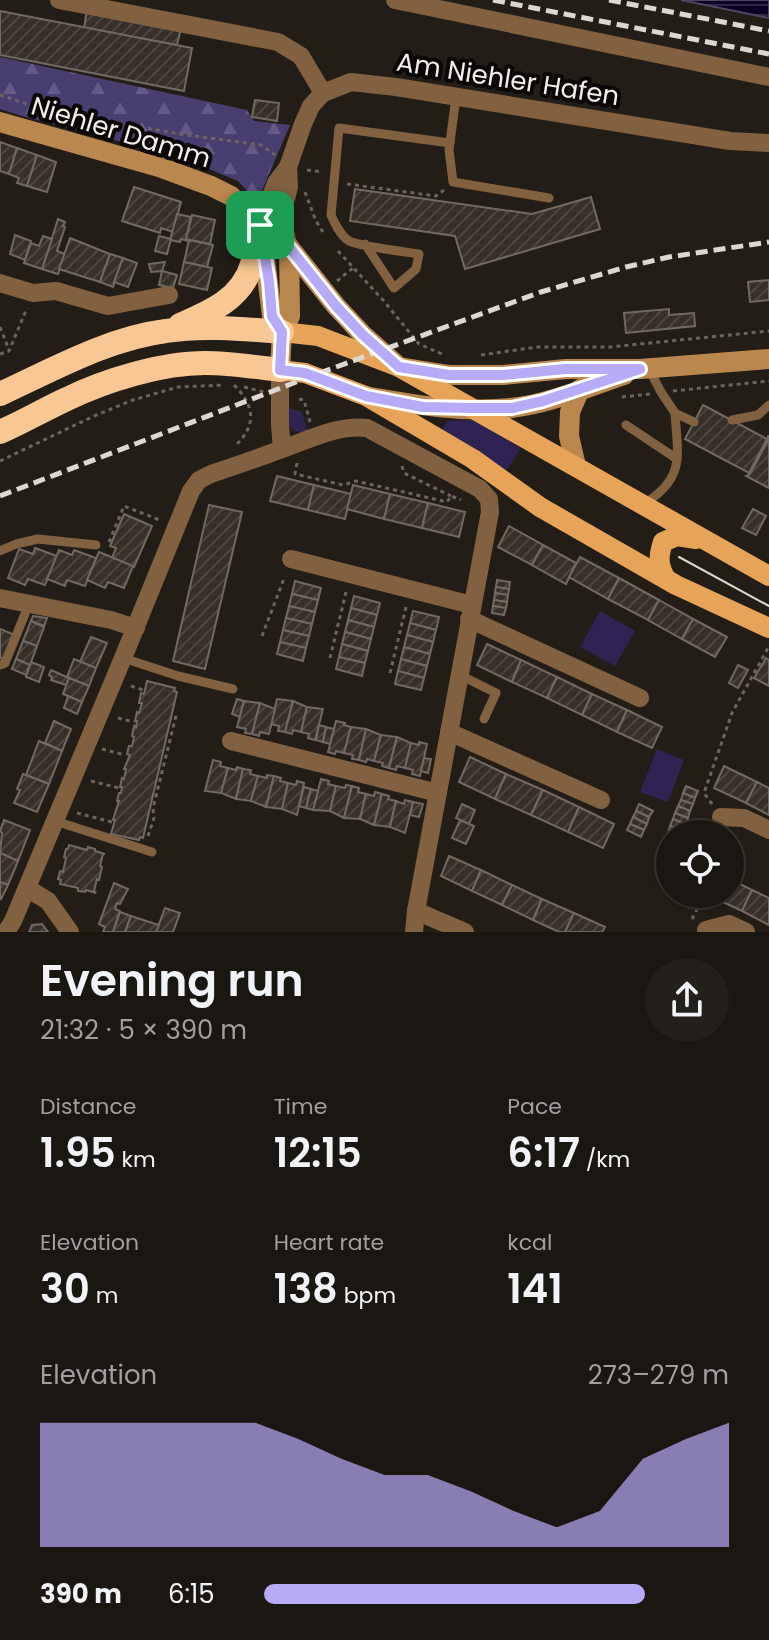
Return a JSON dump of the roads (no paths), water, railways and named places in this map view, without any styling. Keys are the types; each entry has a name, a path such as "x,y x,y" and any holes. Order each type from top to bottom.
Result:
{"highway":[{"path":"0,394 84,355 166,330 225,303 251,267 260,225"},
{"path":"166,330 282,332"},
{"path":"0,432 70,397 144,372 204,363 280,370"}],"main road":[{"name":"Niehler Damm","path":"0,122 119,155 211,186 231,196 260,225 289,247 336,306 399,367"},
{"path":"260,225 272,316 282,332"},
{"path":"289,247 290,316 282,332 280,370 305,373 366,396 423,407 512,408 645,369"},
{"path":"282,332 318,336 399,367 769,576"},
{"path":"399,367 449,375 503,375 566,369 645,369 769,359"},
{"path":"576,466 569,436 570,412 580,389"},
{"path":"366,396 473,459 540,507 768,638"},
{"path":"666,579 658,565 663,542 677,536 704,540"}],"street":[{"path":"59,0 278,42 301,56 323,93 311,106 288,167 276,183 260,225"},
{"path":"395,0 769,77"},
{"name":"Am Niehler Hafen","path":"323,93 351,82 396,87 730,141 769,143"},
{"path":"288,167 289,187 283,210 289,247"},
{"path":"0,283 33,293 56,291 108,306 169,295"},
{"path":"280,370 280,425 290,452"},
{"path":"6,932 74,777 191,491 199,480 290,452 340,429 359,426 480,489 489,499 490,512 414,932"},
{"path":"291,559 410,589 471,612 640,698"},
{"path":"0,598 111,620 136,628"},
{"path":"449,732 601,800"},
{"path":"231,741 438,793"},
{"path":"721,817 744,818 769,830"},
{"path":"27,888 48,901 70,932"},
{"path":"416,911 465,932"},
{"path":"699,925 729,924 746,932"}],"lane":[{"path":"456,97 450,143 453,182 549,198"},
{"path":"365,244 394,288 416,269 419,254 350,241 336,227 331,215 339,128 450,143"},
{"path":"645,369 675,413 694,422"},
{"path":"732,420 758,415 769,405"},
{"path":"643,505 668,487 674,476 677,459 675,413"},
{"path":"626,425 677,459"},
{"path":"0,551 38,539 96,545"},
{"path":"0,665 5,663 29,604"},
{"path":"123,658 178,676 233,689"},
{"path":"458,678 468,679 496,693 484,719"},
{"path":"58,815 148,851"}],"tram line":[{"path":"679,557 769,606"}],"railway":[{"path":"493,0 769,54"},
{"path":"609,0 769,31"},
{"path":"0,496 541,292 669,257 769,242"}]}
